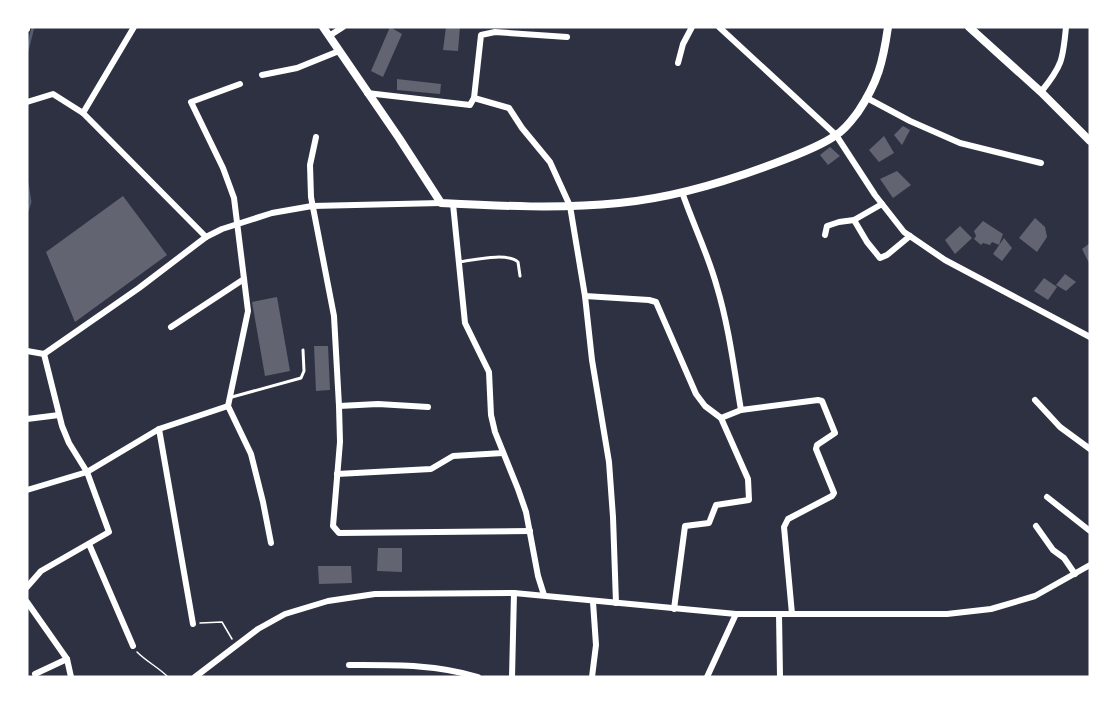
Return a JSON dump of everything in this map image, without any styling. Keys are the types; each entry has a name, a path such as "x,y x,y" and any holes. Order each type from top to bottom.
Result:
{"main road":[{"path":"323,27 441,203 570,206 622,203 718,183 791,157 837,135 852,119 875,84 884,58 888,27"},
{"path":"969,27 1041,92 1090,141"}],"street":[{"path":"83,113 134,27"},
{"path":"329,36 343,27"},
{"path":"678,63 683,44 692,27"},
{"path":"719,27 837,135 882,204 904,232 945,260 1090,337"},
{"path":"1041,92 1058,72 1063,57 1066,27"},
{"path":"367,93 470,105 474,98 481,35 495,29 567,37"},
{"path":"262,75 297,68 339,51"},
{"path":"240,84 191,102 223,168 234,198 248,315 228,406 251,454 271,543"},
{"path":"27,102 53,94 83,113 207,237"},
{"path":"474,98 509,108 550,162 570,206 609,462 616,603"},
{"path":"867,98 910,121 960,143 1041,164"},
{"path":"316,137 310,165 312,206 334,316 339,406 340,442 333,526 339,533 530,531"},
{"path":"682,192 718,288 741,410"},
{"path":"27,351 44,354 207,237 237,224 272,213 312,206 441,203"},
{"path":"453,204 465,323 489,372 491,416 518,489 544,595"},
{"path":"825,235 826,226 854,220 882,204"},
{"path":"854,220 880,258 910,236"},
{"path":"171,327 244,279"},
{"path":"585,296 656,302 696,394 705,406 721,418 748,479 749,500 716,505 709,523 685,526 674,609"},
{"path":"27,587 41,571 109,532 87,472 69,443 59,415 44,354"},
{"path":"1035,399 1060,426 1090,449"},
{"path":"721,418 741,410 822,401 835,433 817,445 816,449 834,493 788,519 784,527 792,614"},
{"path":"339,406 378,404 428,407"},
{"path":"27,490 87,472 159,429 228,406"},
{"path":"27,419 59,415"},
{"path":"159,429 193,624"},
{"path":"337,474 431,469 453,456 503,453"},
{"path":"1047,497 1090,531"},
{"path":"1036,525 1053,550 1064,558 1075,574"},
{"path":"89,544 133,646"},
{"path":"195,677 258,629 285,614 328,601 375,594 514,593 736,614 947,614 991,609 1035,596 1090,565"},
{"path":"512,677 514,593"},
{"path":"27,602 67,659 71,677"},
{"path":"592,677 596,645 593,602"},
{"path":"707,677 736,614"},
{"path":"779,614 780,677"},
{"path":"34,674 67,659"},
{"path":"350,665 419,665 453,669 478,677"},
{"path":"450,677 453,669"}],"lane":[{"path":"459,262 496,258 515,259 518,262 520,276"},
{"path":"230,397 301,378 304,371 303,350"}],"path":[{"path":"193,624 222,621 237,646"},
{"path":"133,646 146,662 160,669 168,677"}],"building":[{"path":"390,27 402,34 383,77 371,71"},
{"path":"446,27 460,27 458,51 443,50"},
{"path":"397,79 441,84 440,94 397,90"},
{"path":"903,126 910,130 902,145 894,135"},
{"path":"884,136 894,153 879,162 869,150"},
{"path":"830,147 840,156 828,165 820,155"},
{"path":"897,171 911,185 893,198 880,179"},
{"path":"123,196 167,255 75,322 46,252"},
{"path":"1035,218 1045,227 1047,237 1037,252 1019,238"},
{"path":"983,221 1003,234 999,245 992,242 990,245 983,243 981,245 974,239 976,236 974,231"},
{"path":"960,226 972,238 955,254 945,240"},
{"path":"1004,238 1012,248 1002,261 993,254"},
{"path":"1090,243 1090,265 1082,249"},
{"path":"1065,274 1076,282 1066,291 1056,285"},
{"path":"1044,278 1057,287 1048,300 1034,291"},
{"path":"277,297 290,371 265,376 252,302"},
{"path":"314,346 328,346 330,390 316,391"},
{"path":"378,548 402,548 402,572 377,571"},
{"path":"318,566 351,566 352,583 319,584"}],"waterway":[{"path":"27,51 33,27"},
{"path":"27,183 30,202 27,211"}]}
